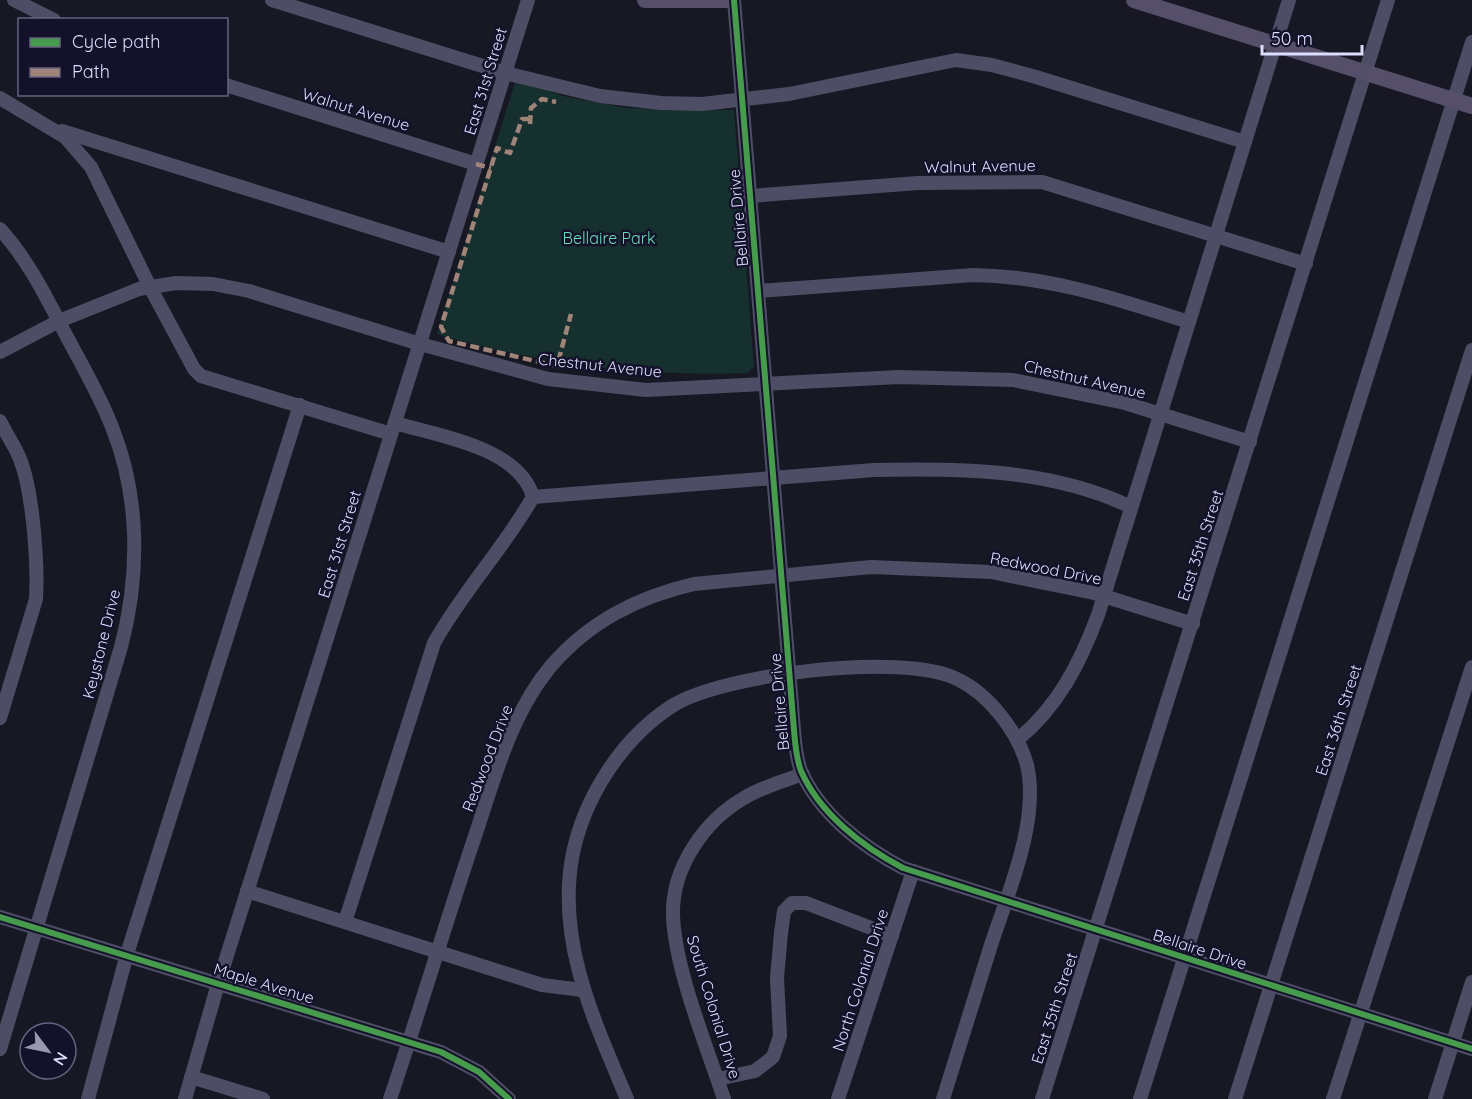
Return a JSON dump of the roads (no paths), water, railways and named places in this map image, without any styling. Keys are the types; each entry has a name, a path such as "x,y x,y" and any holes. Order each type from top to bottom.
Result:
{"main road":[{"path":"645,0 732,0"},
{"path":"1134,0 1472,106"}],"street":[{"path":"14,0 50,18"},
{"path":"272,0 505,73 568,90 632,100 702,104 789,94 956,60 974,62 1114,100 1245,142"},
{"name":"East 31st Street","path":"185,1099 247,891 528,0"},
{"name":"Bellaire Drive","path":"732,0 789,674 797,756 803,774 827,808 849,833 876,854 913,871 1472,1049"},
{"path":"1017,740 1048,709 1078,665 1104,596 1159,414 1218,235 1289,0"},
{"name":"East 35th Street","path":"1042,1099 1388,0"},
{"path":"1140,1099 1472,42"},
{"name":"Walnut Avenue","path":"228,86 476,164"},
{"path":"0,98 49,125 114,148 449,252"},
{"path":"49,125 77,148 91,167 150,287 194,369 201,376 300,405 484,450 518,470 526,480 533,497"},
{"path":"91,167 102,154 114,148"},
{"name":"Walnut Avenue","path":"750,196 918,183 1042,182 1306,264"},
{"name":"Keystone Drive","path":"0,229 27,262 113,430 130,489 135,555 133,592 121,647 0,1049"},
{"path":"758,291 973,274 1003,275 1034,278 1098,293 1189,322"},
{"name":"Chestnut Avenue","path":"0,352 59,321 104,301 150,287 176,283 213,284 249,291 420,344 548,379 646,390 766,386 899,377 1013,380 1125,403 1250,442"},
{"name":"East 36th Street","path":"1235,1099 1472,350"},
{"path":"88,1099 127,954 300,405"},
{"path":"0,421 20,459 28,492 37,583 36,599 0,718"},
{"path":"533,497 874,470 974,471 1057,481 1111,497 1131,507"},
{"path":"345,922 434,643 452,611 518,523 533,497"},
{"name":"Redwood Drive","path":"390,1099 512,731 537,684 557,660 591,628 644,598 694,584 871,567 991,572 1104,596 1193,624"},
{"path":"627,1099 582,990 571,920 572,858 595,793 617,759 653,720 686,698 734,683 789,674 885,667 912,667 939,672 958,679 987,702 1017,740 1028,768 1029,799 1026,831 943,1099"},
{"path":"1333,1099 1472,667"},
{"name":"South Colonial Drive","path":"724,1099 677,946 673,912 680,876 695,845 728,809 766,787 803,774"},
{"name":"North Colonial Drive","path":"838,1099 913,871"},
{"path":"247,891 542,986 582,990"},
{"path":"718,1079 755,1071 773,1057 780,1036 777,978 784,911 792,903 806,903 892,936"},
{"name":"Maple Avenue","path":"0,917 409,1042 467,1064 495,1084 509,1099"},
{"path":"1435,1099 1472,982"},
{"path":"191,1077 263,1099"}],"park label":[{"name":"Bellaire Park","path":"609,238"}]}
